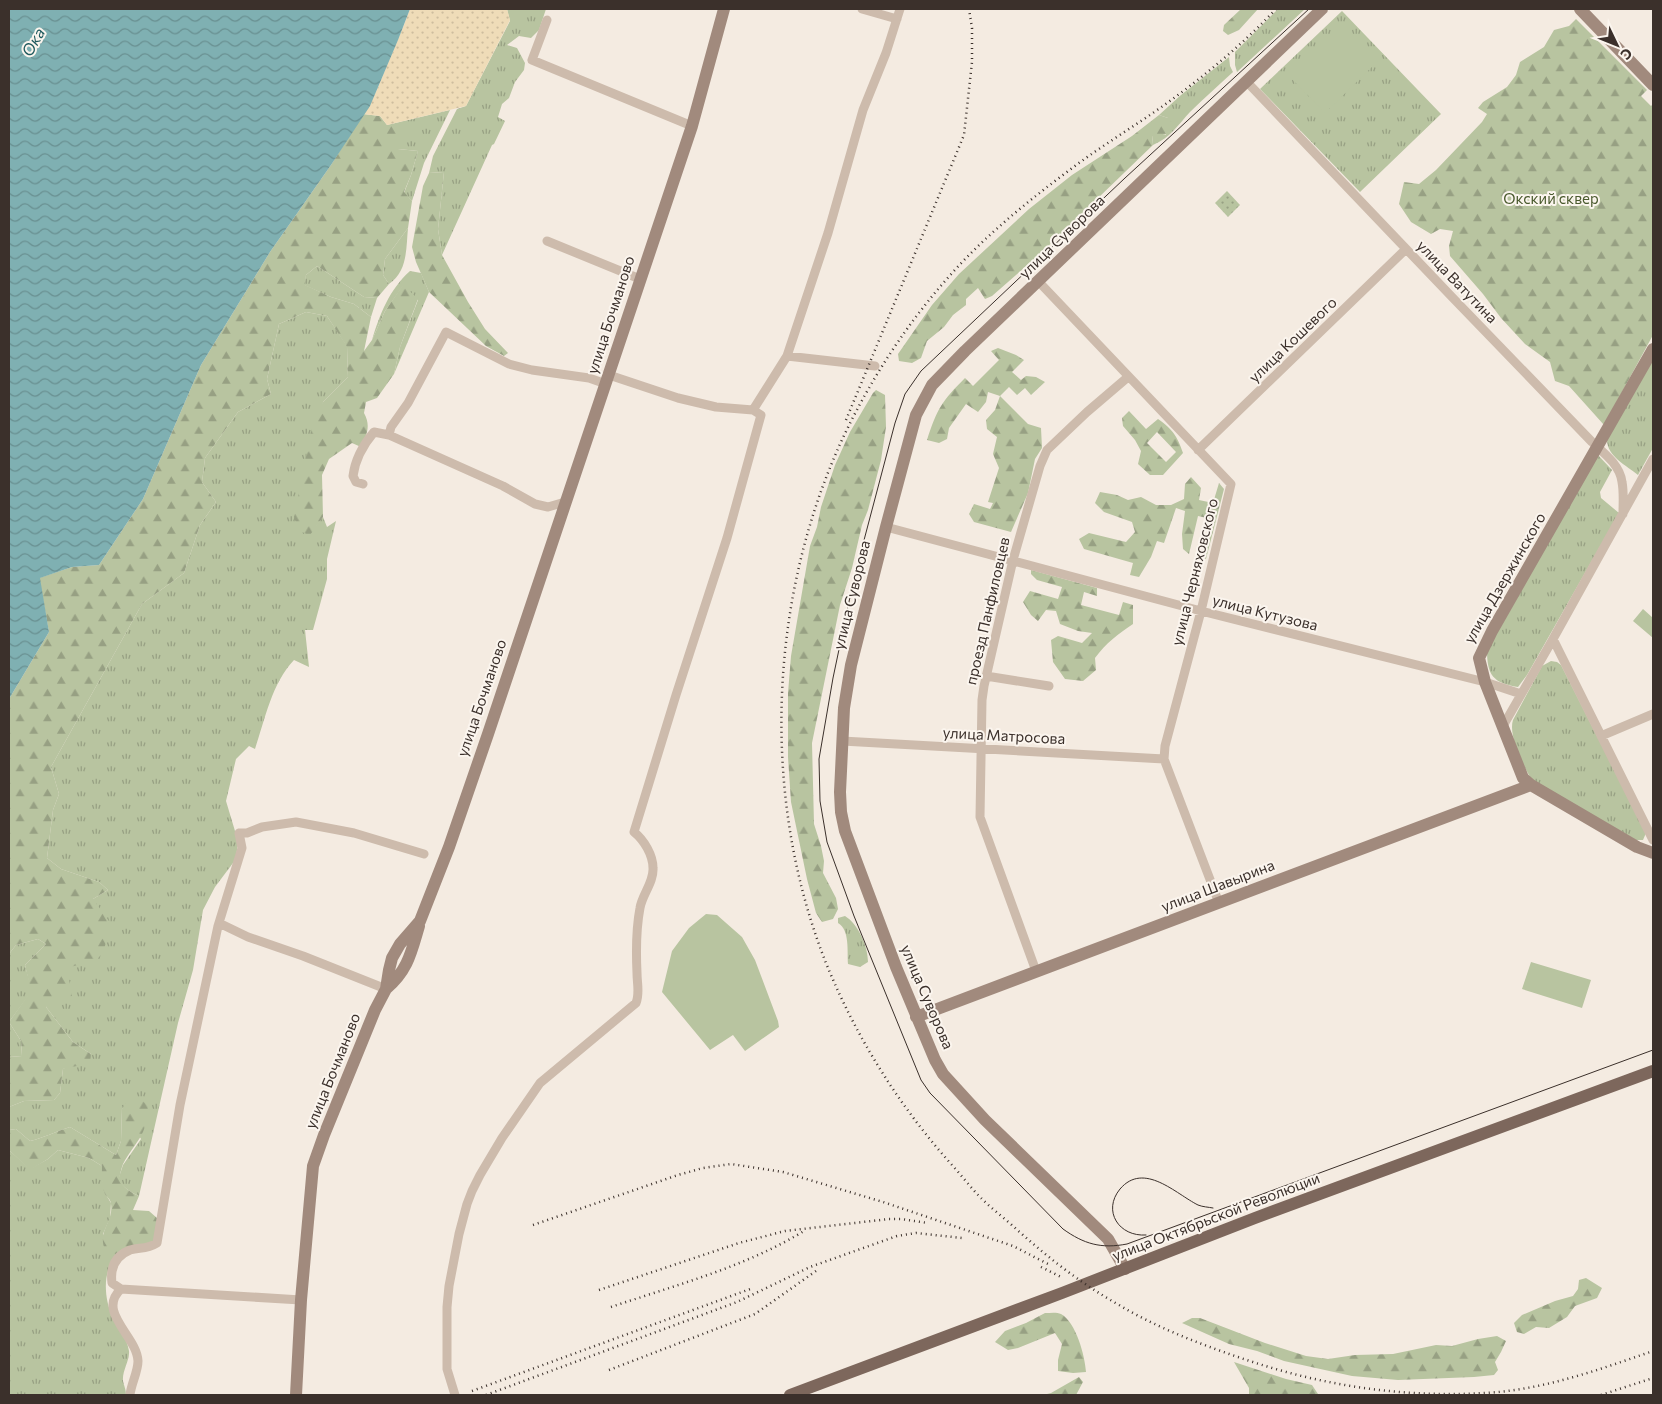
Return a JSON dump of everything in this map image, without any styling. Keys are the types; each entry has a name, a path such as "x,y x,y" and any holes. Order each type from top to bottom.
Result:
{"main road":[{"name":"улица Октябрьской Революции","path":"790,1395 1264,1215 1653,1072"}],"street":[{"name":"улица Бочманово","path":"296,1395 313,1166 366,1032 386,989 403,971 413,948 420,921 449,847 692,126 724,9"},
{"path":"862,9 897,19"},
{"path":"753,410 787,356 828,233 863,110 886,53 900,9"},
{"name":"улица Суворова","path":"1125,1269 1108,1238 992,1127 954,1087 935,1060 916,1017 845,831 840,792 844,708 851,665 916,415 932,386 1038,281 1322,9"},
{"path":"1580,9 1653,85"},
{"path":"547,20 532,60 692,126"},
{"name":"улица Ватутина","path":"1246,81 1406,250 1610,458 1619,471 1622,481 1623,514"},
{"path":"547,241 640,279"},
{"name":"улица Кошевого","path":"1198,450 1406,250"},
{"name":"улица Черняховского","path":"1038,281 1231,484 1201,611 1165,746 1164,759"},
{"path":"389,435 390,427 408,403 446,332 509,364 532,370 607,379 716,407 753,410 761,415 730,528 634,832 641,838 650,853 654,869 640,908 637,958 638,997 636,1004 540,1083 502,1138 472,1191 460,1234 449,1286 447,1307 447,1369 456,1395"},
{"name":"улица Дзержинского","path":"1653,349 1492,631 1479,658 1485,682 1523,778 1530,785 1637,847 1653,853"},
{"path":"787,356 875,366"},
{"name":"проезд Панфиловцев","path":"1036,971 980,818 982,700 1012,560 1040,466 1047,450 1128,377"},
{"path":"363,484 356,482 352,476 364,445 374,432 389,435 503,486 535,504 548,507 566,502"},
{"path":"1503,726 1653,459"},
{"name":"улица Кутузова","path":"886,527 1201,611 1485,682 1521,694"},
{"path":"1553,639 1653,840"},
{"path":"986,676 1049,686"},
{"path":"1601,736 1653,714"},
{"name":"улица Матросова","path":"842,741 1164,759"},
{"path":"1164,759 1219,902"},
{"name":"улица Шавырина","path":"916,1017 1530,785"},
{"path":"302,1300 121,1289 112,1282 110,1273 114,1263 122,1254 131,1250 149,1248 156,1243 180,1105 219,923 242,848 239,833 246,833 262,827 296,822 354,833 424,854"},
{"path":"219,923 248,937 386,989"},
{"path":"121,1289 113,1298 112,1306 116,1320 132,1343 138,1361 130,1395"}],"green space":[{"path":"507,9 546,9 539,30 531,38 519,36 507,45 517,48 525,63 524,70 515,82 509,98 502,104 498,117 505,121 492,145 442,255 438,229 444,172 429,173 433,156 457,109 466,106 510,21"},
{"path":"1241,9 1258,9 1239,30 1228,35 1223,31 1224,25"},
{"path":"1278,9 1305,9 1237,72 1235,52"},
{"path":"1342,11 1441,114 1360,192 1260,89"},
{"name":"Окский сквер","path":"1576,19 1647,90 1641,96 1651,106 1653,104 1653,335 1604,425 1569,386 1555,381 1550,362 1525,344 1450,256 1449,246 1453,231 1440,229 1431,234 1411,222 1399,204 1404,182 1419,184 1436,170 1482,122 1487,114 1478,108 1483,102 1507,87 1516,75 1520,62 1544,47 1554,30 1569,26"},
{"path":"1342,25 1378,61 1325,113 1290,77"},
{"path":"1229,57 1233,72 1195,107 1169,135 1153,145 1152,135 1166,135 1168,118 1159,115"},
{"path":"450,110 424,163 412,201 404,193 418,151 398,149 387,125"},
{"path":"363,114 380,116 387,125 403,126 398,149 418,151 404,192 412,201 408,228 385,259 383,275 389,284 377,298 364,297 317,266 306,275 305,285 331,297 354,304 371,317 364,351 372,340 385,311 403,285 418,299 400,347 394,374 377,398 366,402 364,413 367,430 361,447 352,443 329,459 322,475 323,517 310,535 299,531 294,517 313,421 323,402 348,377 347,347 327,316 306,312 279,324 267,379 271,394 238,412 205,458 202,482 216,502 200,525 184,573 142,604 51,767 59,794 53,810 47,858 61,869 99,882 108,890 93,899 111,924 103,953 96,960 67,968 72,996 46,1007 73,1042 91,1054 90,1063 63,1069 60,1093 54,1100 24,1101 9,1107 9,1057 22,1056 21,1041 9,1022 31,991 25,965 46,944 38,939 16,945 9,954 9,699 49,632 39,578 72,567 99,565 143,499 201,365 270,252 331,165"},
{"path":"1159,115 1168,118 1175,126 1170,132 1152,136 1153,145 1040,254 992,296 985,299 978,288 966,299 966,305 927,341 921,358 912,363 899,361 898,354 932,305 959,274 1029,209 1072,175 1132,136"},
{"path":"444,172 438,229 442,255 485,329 508,353 504,356 486,346 429,292 416,262 412,247 423,186 429,173"},
{"path":"1227,191 1240,205 1228,217 1215,203"},
{"path":"408,228 403,266 400,273 389,284 383,275 385,259"},
{"path":"317,266 364,297 377,298 371,317 354,304 331,297 304,285 306,275"},
{"path":"410,271 421,273 429,292 394,374 400,347 418,300 403,286 385,311 372,340 386,303 396,286"},
{"path":"306,312 327,316 347,346 348,377 323,402 309,534 323,517 327,527 336,521 327,559 327,579 313,630 305,630 309,667 294,660 286,669 270,702 255,749 249,746 236,759 226,801 238,841 236,859 215,887 203,910 193,970 178,1023 139,1196 127,1190 118,1180 123,1165 141,1139 122,1108 121,1141 116,1155 70,1127 30,1141 16,1129 9,1130 9,1107 24,1101 54,1100 60,1093 63,1069 91,1054 73,1042 46,1007 67,967 93,899 108,890 99,882 61,869 47,858 53,810 59,794 51,767 142,604 184,573 200,525 216,502 202,482 205,458 238,412 271,394 267,379 279,324"},
{"path":"998,348 1024,360 1012,372 1021,380 1026,376 1036,377 1045,382 1031,395 1025,388 1017,395 1009,387 1000,396 988,392 986,402 978,412 966,404 949,428 947,439 939,443 927,440 937,413 951,393 965,378 973,386 999,360 991,351"},
{"path":"1653,358 1653,448 1638,475 1614,456 1610,451 1607,440"},
{"path":"876,390 885,395 886,427 881,460 840,605 812,743 814,824 824,861 823,873 836,898 838,909 833,919 822,922 816,913 807,879 791,802 788,757 788,693 791,656 810,546 817,527 821,507 835,465 850,432"},
{"path":"1000,396 1028,424 1041,428 1042,448 1035,459 1028,493 1011,532 974,522 969,514 974,504 990,509 993,503 988,502 999,468 993,454 997,437 987,429 986,420 995,410"},
{"path":"1129,411 1146,429 1158,419 1174,433 1183,453 1163,475 1150,475 1138,464 1141,451 1135,440 1123,426 1122,418","holes":["1157,432 1176,452 1166,462 1147,443"]},
{"path":"1597,454 1612,470 1600,492 1601,498 1619,513 1527,675 1518,687 1503,683 1497,680 1490,672 1487,650"},
{"path":"1191,477 1201,488 1199,500 1213,503 1219,483 1224,489 1206,559 1202,557 1211,519 1198,516 1189,554 1183,549 1182,534 1185,511 1176,508 1164,543 1157,541 1151,557 1139,577 1130,575 1133,563 1084,549 1079,539 1089,533 1126,542 1135,532 1132,522 1104,512 1095,503 1100,492 1117,495 1128,500 1141,497 1156,505 1171,505 1184,499 1185,484"},
{"path":"1031,570 1097,588 1097,596 1084,592 1081,605 1119,615 1123,602 1133,605 1133,624 1112,639 1099,653 1095,658 1096,670 1083,681 1065,679 1053,662 1051,640 1058,636 1082,643 1092,633 1078,631 1060,624 1056,611 1046,610 1038,621 1031,615 1023,602 1030,591 1058,599 1062,587 1037,580 1031,574"},
{"path":"1643,609 1653,618 1653,638 1633,621"},
{"path":"1551,661 1561,665 1646,833 1643,840 1636,840 1532,780 1525,767 1514,742 1513,720 1542,666"},
{"path":"706,914 717,915 742,937 755,960 778,1021 779,1027 745,1051 733,1035 710,1050 662,992 672,951 689,928"},
{"path":"845,916 858,930 866,949 868,962 860,967 848,964 846,936 842,926 838,923 838,918"},
{"path":"38,939 46,944 25,965 32,991 9,1022 9,954 16,945"},
{"path":"1531,962 1591,980 1582,1008 1522,989"},
{"path":"9,1022 21,1041 22,1056 9,1057"},
{"path":"129,1098 141,1099 148,1106 146,1125 123,1164 119,1180 128,1190 139,1196 133,1210 149,1211 157,1218 158,1235 151,1246 117,1255 105,1250 103,1243 104,1231 111,1210 110,1201 103,1187 102,1166 89,1158 58,1150 48,1159 30,1170 9,1150 9,1130 16,1129 30,1141 70,1127 116,1155 121,1141 122,1109"},
{"path":"9,1150 30,1169 48,1159 58,1150 89,1158 102,1166 105,1193 111,1203 110,1218 103,1234 117,1255 109,1269 106,1293 109,1309 126,1341 129,1351 123,1377 126,1395 9,1395"},
{"path":"1586,1278 1602,1288 1597,1298 1575,1306 1567,1317 1549,1328 1536,1327 1524,1334 1517,1332 1514,1323 1522,1315 1555,1301 1573,1296 1578,1289 1579,1280"},
{"path":"1045,1313 1061,1314 1071,1324 1082,1349 1086,1372 1058,1371 1058,1360 1062,1344 1055,1333 1018,1348 1008,1350 995,1342 1005,1331"},
{"path":"1192,1318 1200,1318 1265,1343 1306,1356 1328,1359 1355,1355 1393,1354 1436,1345 1452,1346 1497,1336 1506,1341 1495,1362 1498,1370 1494,1375 1398,1380 1352,1376 1284,1361 1257,1351 1229,1344 1182,1323"},
{"path":"1234,1362 1286,1379 1312,1385 1318,1394 1249,1395 1249,1388"},
{"path":"1079,1377 1083,1382 1076,1395 1043,1395 1051,1393"}],"sand":[{"path":"410,9 507,9 510,20 466,106 387,125 380,116 363,114 376,92"}],"water":[{"name":"Ока","path":"9,9 410,9 370,106 270,252 201,365 143,499 99,565 72,567 40,578 49,632 9,699"}],"tram line":[{"path":"1309,9 1125,178 921,371 905,394 895,423 854,578 833,678 819,759 820,801 827,842 854,916 921,1080 930,1093 1063,1229 1093,1244 1109,1246 1127,1244 1653,1050"},
{"path":"1146,1235 1128,1232 1121,1227 1113,1214 1115,1197 1120,1189 1129,1181 1139,1178 1160,1182 1198,1205 1213,1208"}],"railway":[{"path":"846,420 964,135 972,62 972,28 969,9"},
{"path":"1276,9 1235,49 1205,74 1160,108 1065,174 1023,207 970,254 914,319 867,391 841,442 817,504 799,568 787,634 782,701 783,768 791,835 805,900 826,963 838,991 880,1070 914,1119 981,1198 1064,1269 1105,1297 1133,1313 1192,1340 1268,1367 1329,1382 1391,1391 1453,1394 1485,1393 1528,1388 1570,1378 1653,1351"},
{"path":"533,1225 678,1175 703,1168 731,1164 783,1172 883,1202 1013,1246 1050,1265"},
{"path":"599,1290 739,1243 785,1231 889,1219 928,1223"},
{"path":"611,1307 734,1265 781,1244 804,1231"},
{"path":"486,1395 737,1302 810,1267 897,1236 916,1233 962,1238"},
{"path":"1041,1267 1061,1277"},
{"path":"609,1370 755,1314 816,1271"},
{"path":"472,1391 753,1288"},
{"path":"1601,1395 1653,1378"}]}
